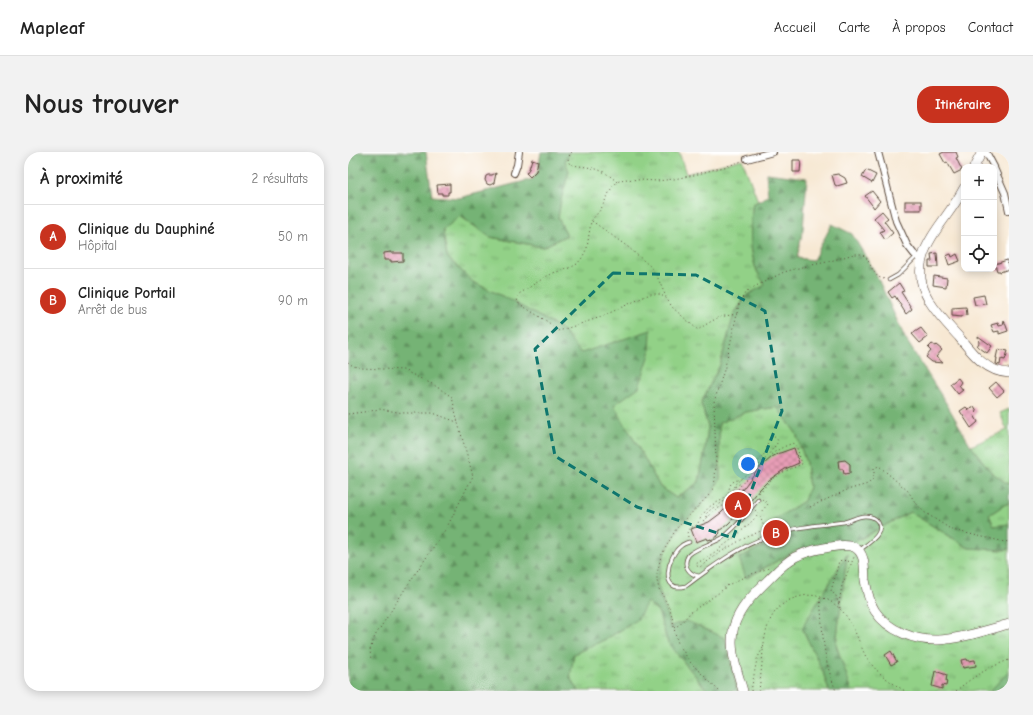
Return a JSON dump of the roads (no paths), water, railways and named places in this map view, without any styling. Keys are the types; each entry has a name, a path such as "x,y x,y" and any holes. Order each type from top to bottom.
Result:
{"main road":[{"path":"976,164 982,152"},
{"path":"961,193 919,258 921,283 927,297 936,310 976,357 996,370 1009,373"},
{"path":"743,691 732,648 734,627 739,616 753,595 783,565 802,554 819,549 842,546 852,547 858,551 863,559 866,586 870,603 874,611 896,630 916,637 939,640 971,634 1009,624"}],"street":[{"path":"514,173 519,152"},
{"path":"746,159 773,152"},
{"path":"878,152 896,221 907,245 919,258"},
{"path":"986,152 992,164"},
{"path":"997,174 1005,193 1009,211"}],"lane":[{"path":"889,280 919,258"},
{"path":"699,576 688,571 686,563 688,556 692,551 723,537 758,500"},
{"path":"690,542 682,544 673,554 668,569 668,576 674,586 686,586 741,548 767,537 792,529 846,522 862,516 872,517 877,521 879,526 878,534 858,551"}],"place":[{"name":"Clinique du Dauphiné","path":"738,505"},
{"name":"Clinique Portail","path":"776,533"}]}
